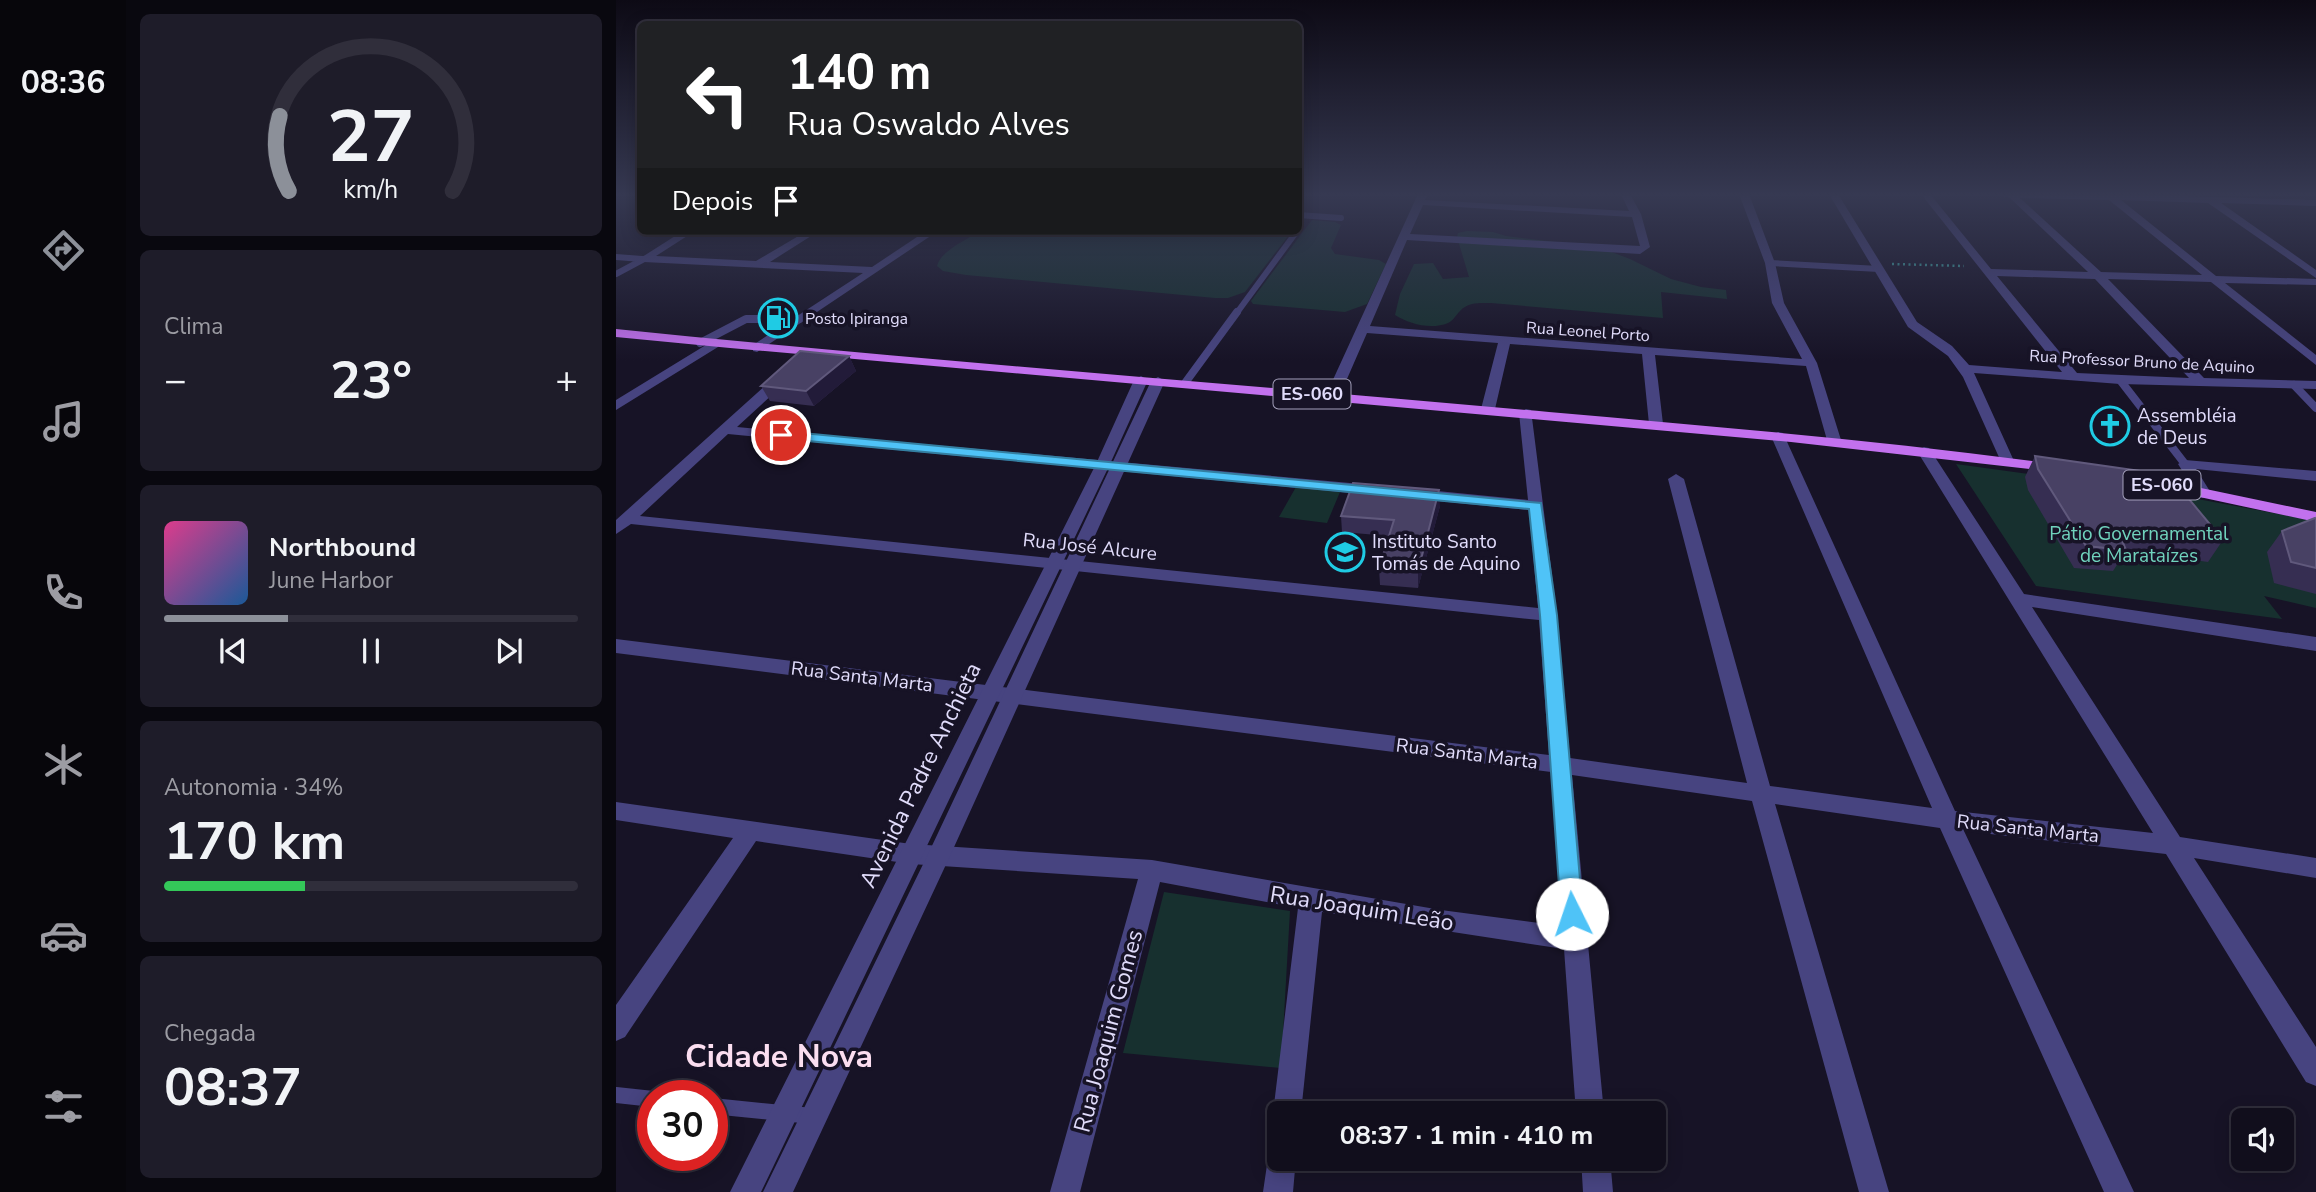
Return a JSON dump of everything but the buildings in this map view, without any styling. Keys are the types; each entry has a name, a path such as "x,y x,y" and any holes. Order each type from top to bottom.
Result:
{"main road":[{"name":"ES-060","path":"616,333 810,353 1333,395 1834,440 2070,470"},
{"name":"ES-060","path":"2149,482 2316,517"}],"street":[{"path":"644,259 659,250"},
{"path":"755,266 783,250"},
{"path":"757,348 904,250"},
{"path":"1333,395 1397,250"},
{"path":"1593,250 1629,252 1641,250"},
{"path":"1765,250 1782,313 1811,363 1834,440"},
{"path":"1868,250 1912,324 1948,350 1966,369 2007,461"},
{"path":"1970,250 2073,377"},
{"path":"2071,250 2200,382"},
{"path":"2177,250 2316,361"},
{"path":"2280,250 2316,275"},
{"path":"644,259 873,270"},
{"path":"1985,269 2099,276 2316,282"},
{"name":"Rua Leonel Porto","path":"1362,329 1811,363"},
{"path":"1488,409 1504,340"},
{"path":"616,406 707,343"},
{"path":"1648,352 1656,424"},
{"path":"621,524 810,353"},
{"name":"Rua Professor Bruno de Aquino","path":"1966,369 2120,380 2316,385"},
{"name":"Avenida Padre Anchieta","path":"745,1192 911,854 1001,693 1149,380"},
{"path":"1526,414 1548,615 1589,1101"},
{"path":"727,430 1536,506"},
{"path":"1778,436 1948,820 2119,1192"},
{"path":"1924,451 2316,1072"},
{"path":"2185,464 2316,476"},
{"path":"2185,464 2203,493"},
{"path":"1676,479 1760,794 1874,1192"},
{"name":"Rua José Alcure","path":"621,524 1062,564 1548,615"},
{"path":"2015,598 2316,644"},
{"name":"Rua Santa Marta","path":"616,646 1561,765 1948,820 2171,845 2316,868"},
{"name":"Avenida Padre Anchieta","path":"778,1192 812,1116 939,856 1001,693"},
{"name":"Rua Joaquim Leão","path":"616,811 911,854 1152,870 1311,900 1574,939"},
{"path":"616,1028 750,831"},
{"name":"Rua Joaquim Gomes","path":"1065,1192 1152,870"},
{"path":"1288,1101 1311,900"},
{"path":"1278,1192 1280,1171"},
{"path":"1596,1171 1598,1192"}],"lane":[{"path":"1185,383 1284,250"},
{"path":"616,257 644,259"},
{"path":"616,274 644,259"},
{"path":"1770,263 1878,266"},
{"path":"707,343 743,318 762,315 799,319"},
{"path":"2120,380 2185,464"},
{"path":"2294,385 2316,408"},
{"path":"616,1095 637,1097"},
{"path":"728,1108 812,1116"}],"path":[{"path":"1878,266 1985,269"}],"green space":[{"path":"949,250 1278,250 1245,292 1228,298 943,271 937,266"},
{"path":"1290,250 1332,250 1335,254 1379,260 1386,264 1367,304 1345,312 1253,304 1251,301"},
{"path":"1461,250 1605,250 1671,279 1726,290 1727,299 1661,292 1663,318 1491,303 1467,306 1450,322 1435,326 1413,323 1395,315 1400,294 1414,264 1433,263 1443,279 1469,277"},
{"name":"Pátio Governamental de Marataízes","path":"1956,464 2160,492 2316,521 2316,608 2264,596 2282,619 2036,586"},
{"path":"1296,487 1340,492 1327,523 1279,517"},
{"path":"1164,892 1290,911 1281,1068 1123,1053"}],"place":[{"name":"Posto Ipiranga","path":"778,318"},
{"name":"Assembléia de Deus","path":"2110,426"},
{"name":"Instituto Santo Tomás de Aquino","path":"1345,552"}],"district":[{"name":"Cidade Nova","path":"779,1056"}],"route":[{"path":"781,435 1536,506 1548,615 1572,914"}]}
